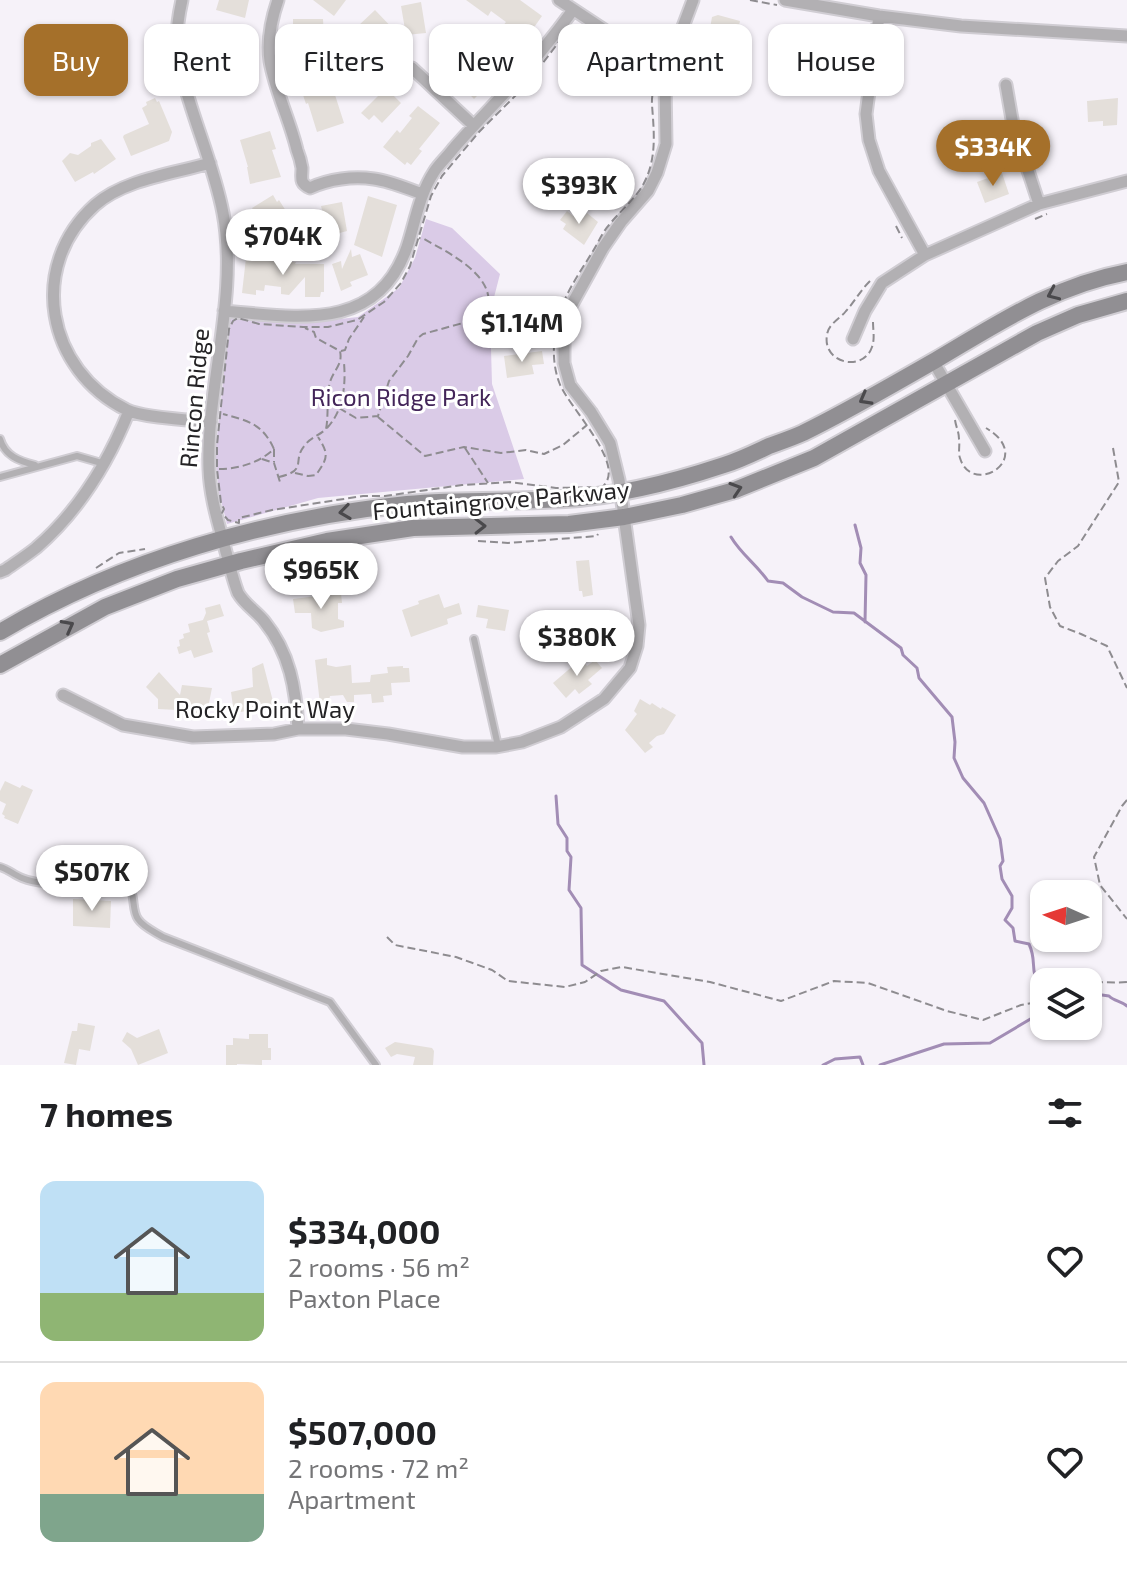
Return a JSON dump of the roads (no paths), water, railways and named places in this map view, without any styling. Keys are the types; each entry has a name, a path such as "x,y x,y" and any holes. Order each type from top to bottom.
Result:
{"main road":[{"name":"Fountaingrove Parkway","path":"0,632 95,584 168,555 324,515 397,505 566,499 621,493 727,464 801,434 1025,307 1068,287 1127,272"},
{"name":"Fountaingrove Parkway","path":"0,665 105,607 177,579 230,563 327,541 413,528 569,524 624,517 722,494 814,458 1037,333 1078,315 1127,301"}],"street":[{"name":"Rincon Ridge","path":"182,0 178,21 178,53 210,163 226,237 224,311 215,416 214,505 234,582 243,602 264,621 283,649 292,673 298,729"},
{"path":"278,0 271,20 270,61 291,124 304,185 310,188 322,182 375,179 423,194"},
{"path":"559,0 595,24"},
{"name":"Rocky Point Way","path":"684,24 693,0"},
{"path":"781,2 961,26 1127,36"},
{"path":"224,311 316,316 348,310 381,291 398,269 415,237 423,194 434,172 511,86 573,10"},
{"path":"879,16 866,114 869,140 879,171 925,255"},
{"path":"413,69 473,125"},
{"path":"1006,85 1013,125 1043,209"},
{"name":"Rocky Point Way","path":"63,695 123,725 193,737 274,734 298,729 346,729 463,747 522,742 561,727 604,699 630,668 639,625 621,493 610,443 570,385 564,363 566,315 603,248 648,191 657,173 666,144 665,96"},
{"path":"210,163 142,181 97,203 79,222 66,246 58,266 54,308 57,331 70,360 88,383 129,411 215,416"},
{"path":"853,339 882,283 925,255 1043,209 1127,181"},
{"path":"933,361 985,451"},
{"path":"0,572 36,548 74,509 105,464 129,411"}],"lane":[{"path":"0,439 3,449 19,461 39,466"},
{"path":"0,477 77,456 105,464"},
{"path":"474,639 498,746"},
{"path":"0,867 35,882 73,885 111,879 123,881 131,889 136,917 163,937 330,1002 376,1065"}],"waterway":[{"path":"855,525 861,548 860,563 866,575 865,622"},
{"path":"731,537 768,581 783,583 802,597 833,612 854,613 901,648 903,655 917,668 919,678 952,717 954,758 963,778 984,803 1000,839 1002,879 1012,896 1012,908 1005,920 1013,928 1015,941 1029,944 1034,968"},
{"path":"556,796 558,824 567,838 567,851 571,857 569,890 581,908 582,965 621,990 664,1001 702,1043 704,1065"},
{"path":"1102,995 1127,1006"},
{"path":"880,1065 944,1044 990,1043 1030,1019"},
{"path":"823,1065 835,1059 860,1057 863,1065"}],"park label":[{"name":"Ricon Ridge Park","path":"401,398"}]}
